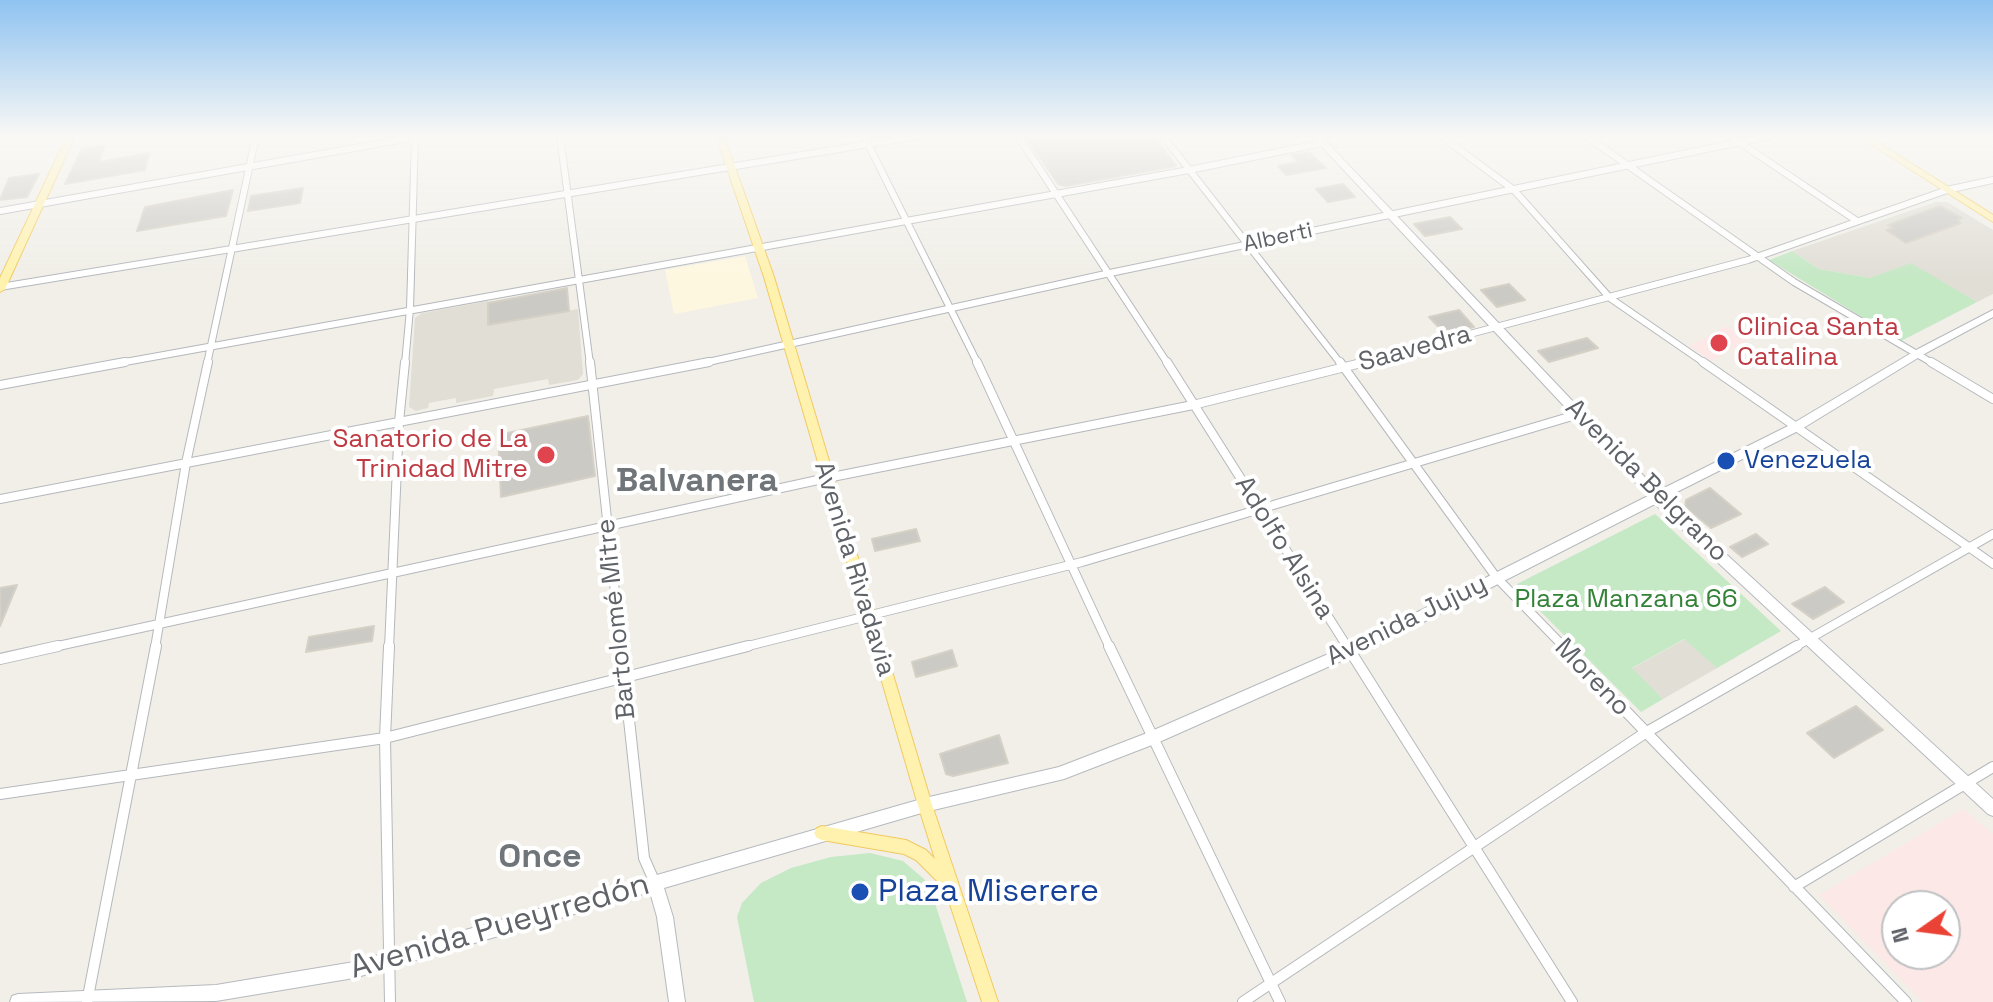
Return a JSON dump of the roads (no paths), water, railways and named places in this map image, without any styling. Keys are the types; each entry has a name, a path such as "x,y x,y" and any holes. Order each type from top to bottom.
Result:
{"main road":[{"path":"0,288 49,183"},
{"name":"Avenida Rivadavia","path":"736,183 759,247 925,805 990,1002"},
{"name":"Avenida Belgrano","path":"1359,183 1656,497 1993,809"},
{"path":"1936,183 1993,219"},
{"name":"Avenida Jujuy","path":"925,805 1059,774 1152,738 1350,652 1796,427 1993,313"},
{"name":"Avenida Pueyrredón","path":"18,1002 228,991 308,979 388,960 925,805"},
{"path":"822,833 906,847 921,855 952,887"},
{"name":"Bartolomé Mitre","path":"655,883 665,917 677,1002"}],"street":[{"path":"0,211 156,183"},
{"path":"87,1000 160,624 186,463 245,183"},
{"path":"390,1002 385,738 391,574 399,422 410,309 414,183"},
{"name":"Bartolomé Mitre","path":"567,183 581,280 644,858 655,883"},
{"path":"0,288 412,217 637,183"},
{"path":"887,183 1015,439 1152,738 1280,1002"},
{"name":"Adolfo Alsina","path":"1049,183 1110,273 1572,1002"},
{"path":"0,385 1119,183"},
{"name":"Moreno","path":"1199,183 1344,368 1496,577 1906,1002"},
{"path":"1504,183 1610,298 1993,564"},
{"name":"Alberti","path":"0,499 788,345 1110,273 1550,183"},
{"path":"1650,183 1756,257 1914,356 1993,399"},
{"path":"1800,183 1857,221"},
{"name":"Saavedra","path":"0,659 827,478 1193,405 1498,328 1756,257 1947,190 1980,183"},
{"path":"0,794 385,738 1071,565 1415,466 1579,414"},
{"path":"1243,1002 1645,733 1993,534"},
{"path":"1794,887 1993,767"}],"place":[{"name":"Clinica Santa Catalina","path":"1719,343"},
{"name":"Sanatorio de La Trinidad Mitre","path":"546,455"},
{"name":"Venezuela","path":"1726,461"},
{"name":"Plaza Miserere","path":"860,892"}],"district":[{"name":"Balvanera","path":"697,482"},
{"name":"Once","path":"540,858"}],"park label":[{"name":"Plaza Manzana 66","path":"1626,600"}]}
